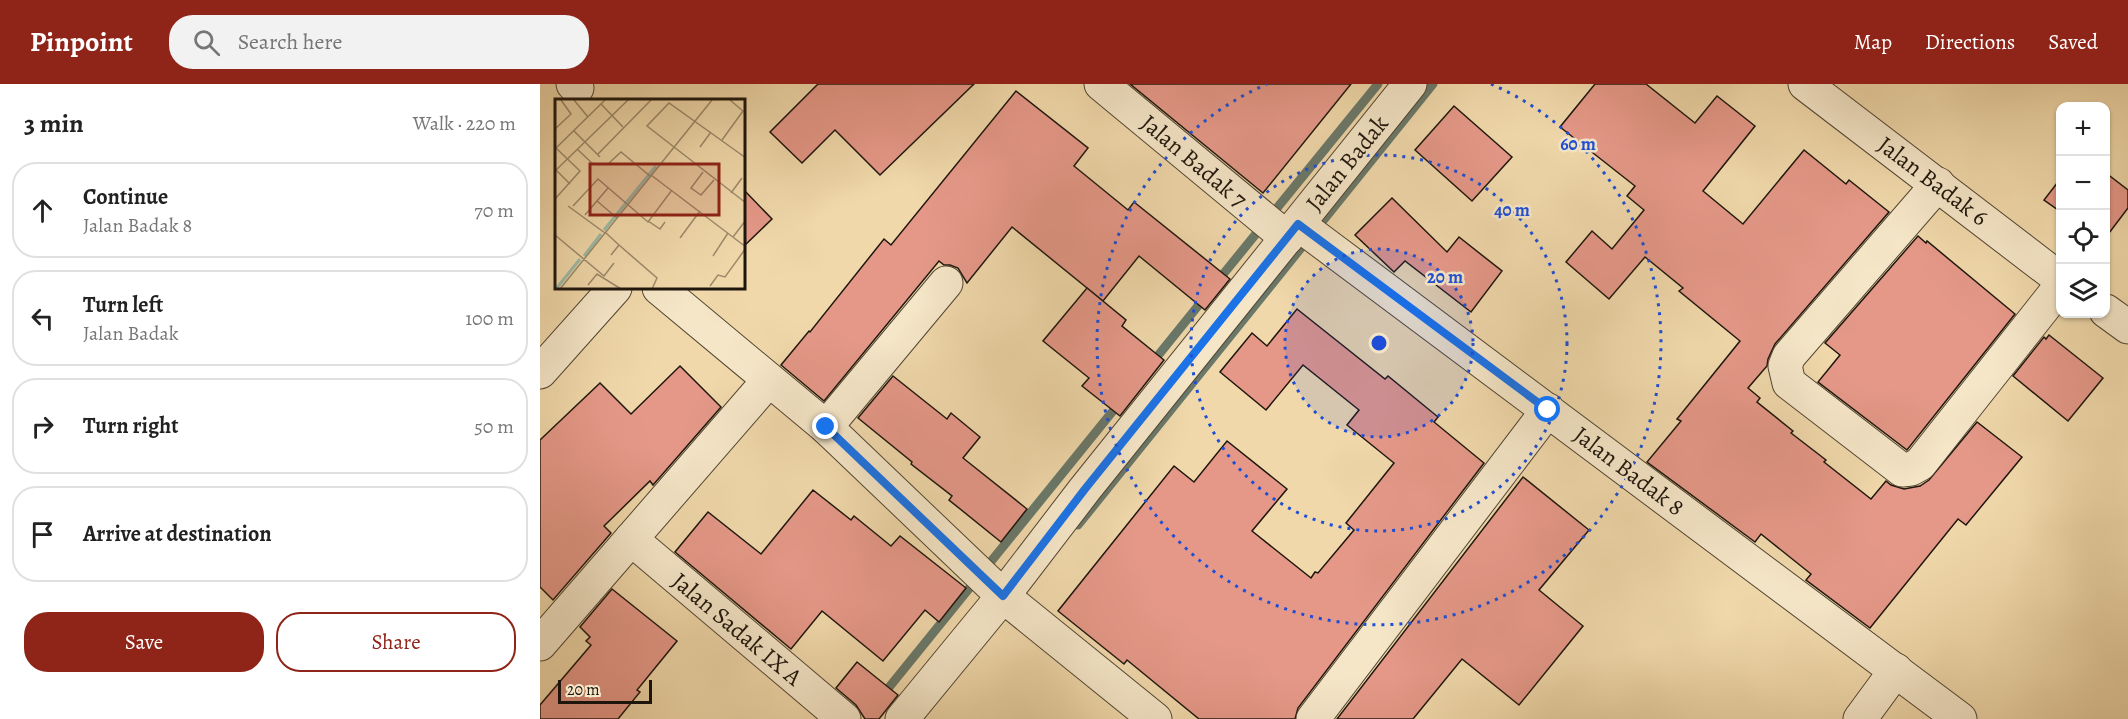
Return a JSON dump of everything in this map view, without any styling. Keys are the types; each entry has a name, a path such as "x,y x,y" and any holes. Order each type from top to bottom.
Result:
{"street":[{"name":"Jalan Badak 7","path":"1101,84 1292,231"},
{"name":"Jalan Badak","path":"902,719 1003,596 1078,498 1410,84"},
{"name":"Jalan Badak 6","path":"1805,84 2056,275"},
{"path":"1938,184 1786,360 1785,371 1789,383 1902,470 1911,470 1920,464 2056,293"},
{"name":"Jalan Badak 8","path":"1292,231 1548,410 1960,719"},
{"path":"826,427 946,283"},
{"path":"540,372 613,290"},
{"path":"661,290 826,427 1003,596 1155,719"},
{"path":"2110,314 2128,327"},
{"path":"540,644 769,380"},
{"path":"1313,719 1548,410"},
{"name":"Jalan Sadak IX A","path":"631,539 844,719"},
{"path":"1860,719 1896,670"}],"building":[{"path":"818,84 974,84 880,175 835,130 802,163 770,132"},
{"path":"1130,84 1351,84 1263,193"},
{"path":"1595,84 1646,84 1695,123 1717,96 1755,126 1703,191 1743,224 1804,150 1846,184 1849,180 1889,212 1775,344 1767,366 1748,388 1760,398 1757,402 1793,431 1791,433 1826,460 1824,462 1871,499 1886,481 1904,489 1920,486 1929,480 1977,422 2022,457 1966,525 1958,519 1870,628 1806,580 1811,574 1761,534 1755,542 1647,462 1681,421 1677,419 1740,341 1679,291 1683,288 1645,257 1609,299 1566,262 1592,231 1612,249 1644,210 1627,196 1635,186 1560,127"},
{"path":"1016,91 1088,148 1074,166 1128,210 1134,202 1230,279 1205,310 1139,256 1103,301 1012,227 967,283 958,268 944,265 939,261 824,401 781,365 884,239 891,245"},
{"path":"1454,106 1512,157 1472,201 1415,150"},
{"path":"2110,176 2128,190 2128,208 2110,232"},
{"path":"2056,184 2056,208 2044,200"},
{"path":"746,192 772,219 746,244"},
{"path":"1392,198 1447,252 1459,237 1502,271 1471,312 1405,261 1394,272 1355,235"},
{"path":"1918,236 2015,314 1907,450 1818,382 1840,355 1825,343"},
{"path":"1087,288 1126,320 1122,326 1164,360 1120,416 1082,386 1089,378 1043,341"},
{"path":"1297,309 1385,379 1388,376 1438,417 1434,422 1484,463 1298,708 1295,719 1199,719 1127,660 1124,664 1058,611 1174,466 1194,482 1227,441 1287,489 1252,531 1311,578 1315,572 1318,573 1354,530 1346,523 1394,463 1347,425 1359,410 1303,365 1266,410 1220,372 1252,333 1267,346"},
{"path":"2049,335 2103,378 2068,421 2013,376 2044,337 2046,339"},
{"path":"680,366 721,407 653,485 650,481 604,526 611,533 553,600 540,587 540,440 600,383 631,414"},
{"path":"893,376 947,419 951,413 980,437 963,458 1027,509 1001,542 949,500 952,496 858,418"},
{"path":"1523,477 1589,530 1539,590 1583,626 1519,705 1462,659 1413,719 1337,719"},
{"path":"813,490 851,520 854,516 891,546 900,536 966,588 939,622 925,610 883,661 822,611 791,649 675,552 708,512 761,554"},
{"path":"612,589 677,641 637,690 640,692 618,719 540,719 540,705 591,645 586,641 590,637 580,627"},
{"path":"857,662 898,695 879,719 865,719 856,705 836,688"}],"waterway":[{"path":"1216,283 1378,84"},
{"path":"1078,525 1433,84"},
{"path":"1152,363 1206,296"},
{"path":"882,696 1121,401"}],"route":[{"path":"826,427 1003,596 1085,489 1298,224 1548,410"}]}
